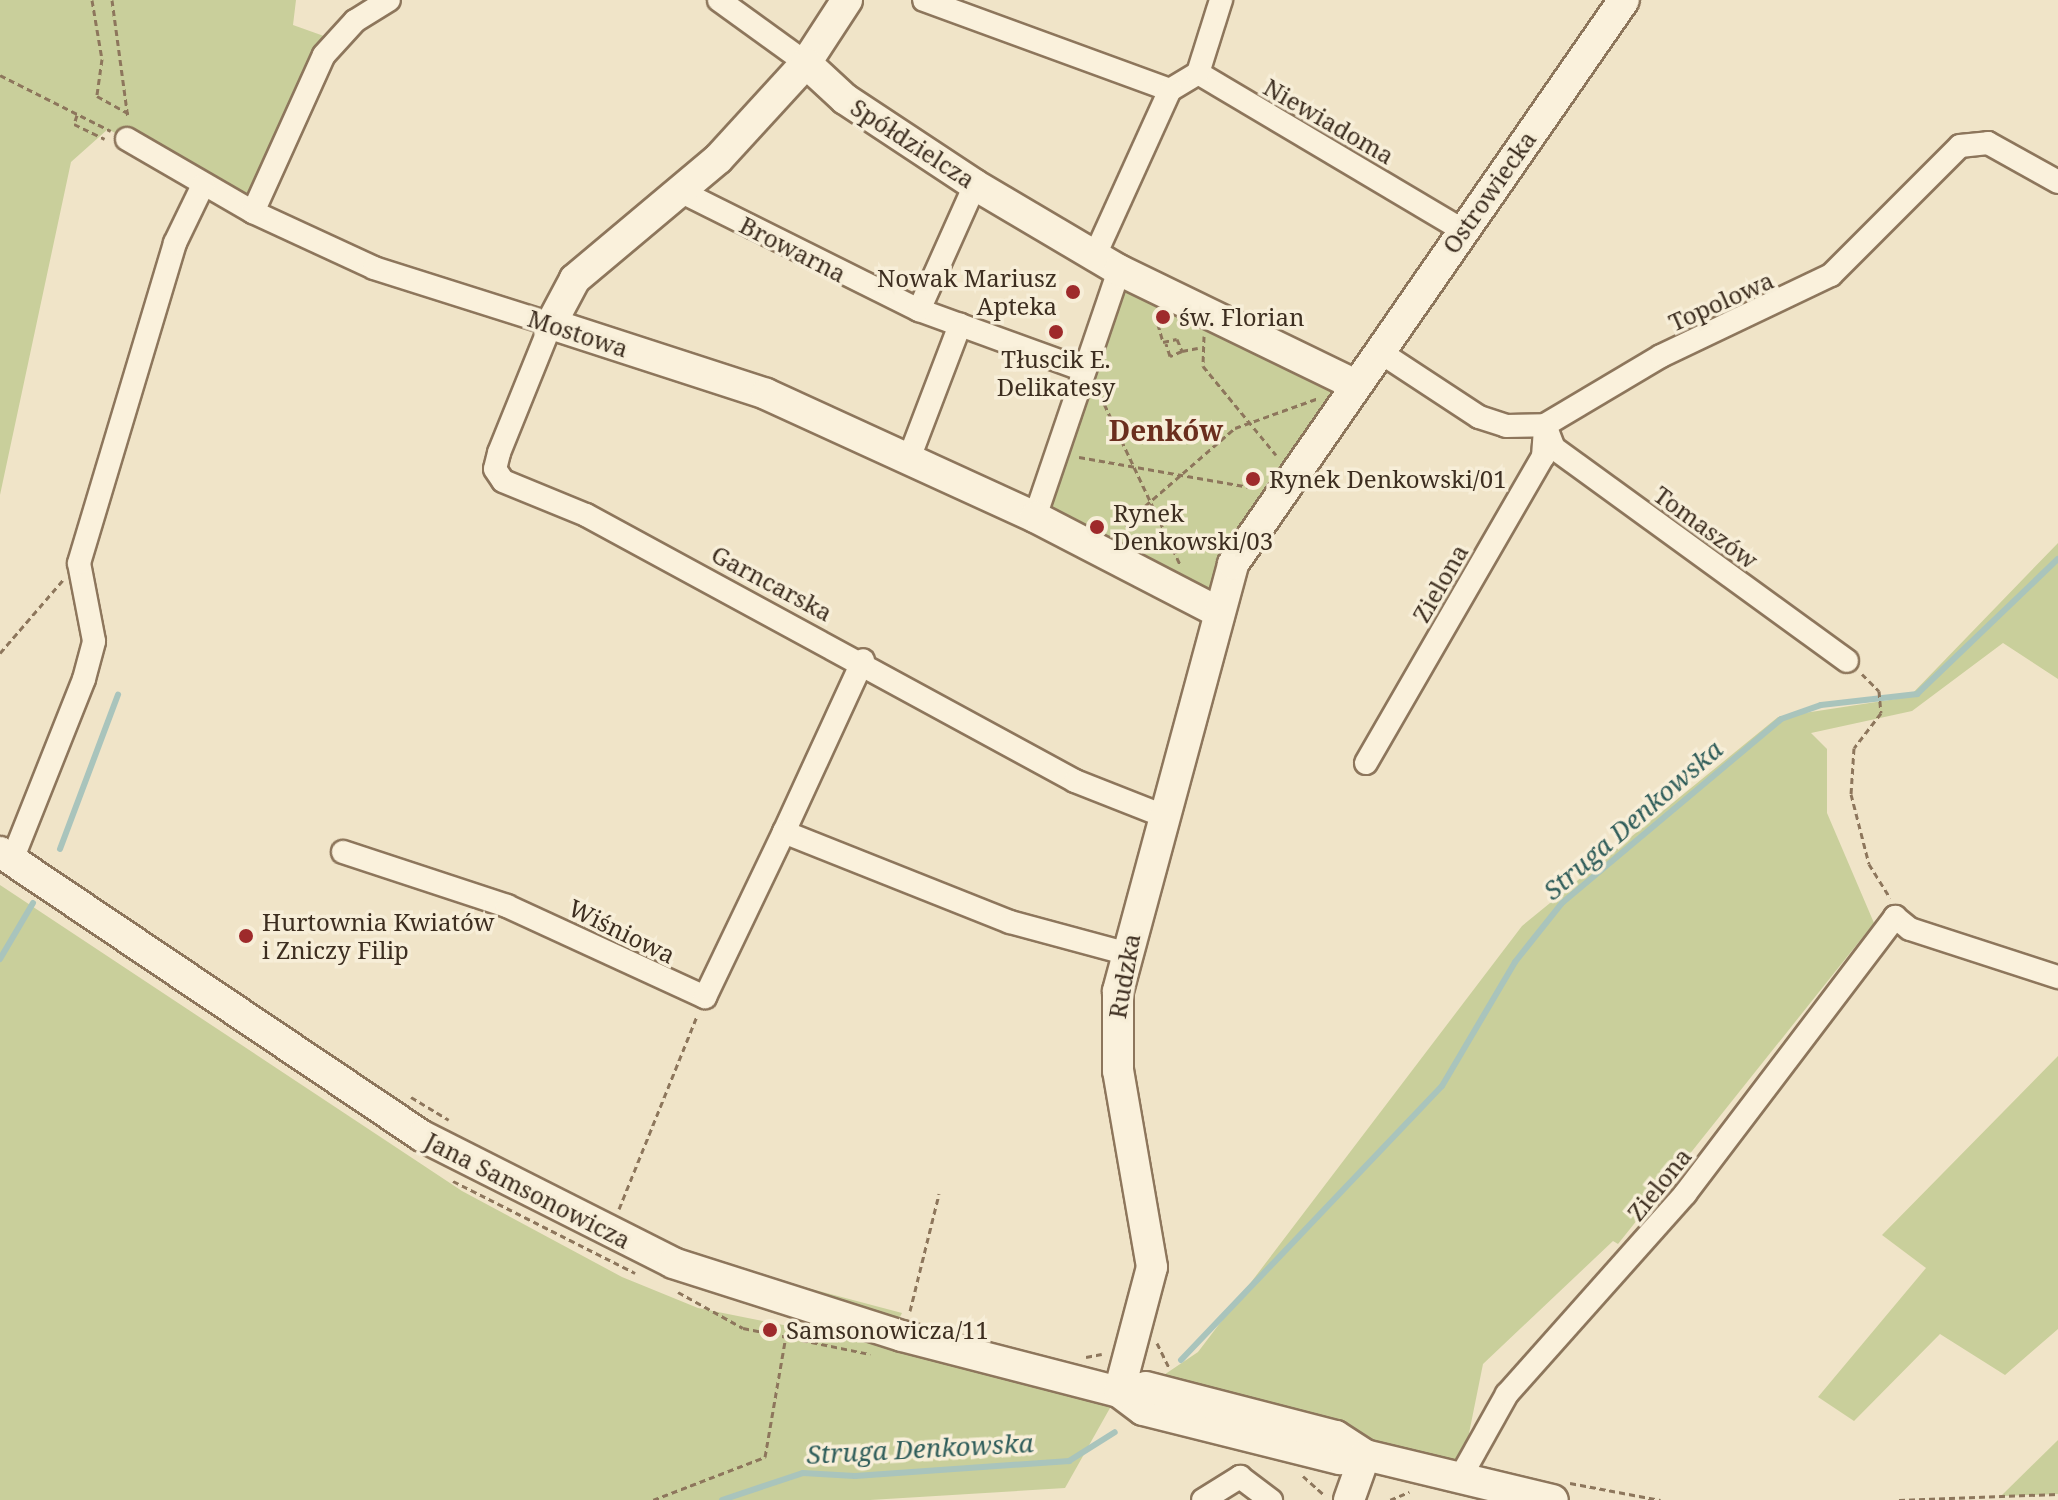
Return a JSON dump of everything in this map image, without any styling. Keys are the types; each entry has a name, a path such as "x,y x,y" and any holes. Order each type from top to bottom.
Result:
{"street":[{"path":"253,212 324,55 355,21 389,0"},
{"name":"Spółdzielcza","path":"719,0 806,63 845,99 975,185 1108,261 1352,383"},
{"path":"551,324 575,279 607,246 684,193 806,63 847,0"},
{"path":"924,0 1170,90"},
{"path":"1035,517 1084,370 1108,261 1170,90 1198,73 1221,0"},
{"name":"Ostrowiecka","path":"1218,612 1233,564 1352,383 1624,0"},
{"name":"Niewiadoma","path":"1198,73 1462,230"},
{"name":"Mostowa","path":"117,134 253,212 374,268 766,394 1035,517 1218,612"},
{"name":"Topolowa","path":"1545,425 1661,356 1831,275 1960,146 1988,143 2058,182"},
{"path":"6,856 94,641 79,563 175,243 203,185"},
{"path":"919,310 975,185"},
{"name":"Browarna","path":"684,193 919,310 1084,370"},
{"name":"Garncarska","path":"551,324 499,453 495,469 503,481 586,515 863,660 1075,781 1164,816"},
{"path":"908,461 960,325"},
{"path":"1377,350 1479,417 1545,425"},
{"name":"Tomaszów","path":"1545,425 1554,448 1847,661"},
{"name":"Zielona","path":"1366,763 1543,457 1545,425"},
{"name":"Rudzka","path":"1119,1392 1152,1267 1118,1071 1114,1021 1125,953 1218,612"},
{"path":"705,997 863,660"},
{"path":"784,832 1010,922 1125,953"},
{"name":"Wiśniowa","path":"343,852 507,906 705,997"},
{"name":"Jana Samsonowicza","path":"6,856 422,1136 519,1191 752,1292 1119,1392 1143,1410 1340,1459 1365,1455 1553,1500"},
{"path":"1895,917 1910,929 2058,977"},
{"name":"Zielona","path":"1460,1478 1507,1394 1685,1194 1895,917"},
{"path":"1349,1500 1365,1455"},
{"path":"1203,1500 1240,1477 1271,1500"}],"path":[{"path":"92,0 102,59 97,96 129,114"},
{"path":"112,0 129,114 117,134"},
{"path":"0,75 117,134 124,148 74,124 77,115"},
{"path":"1166,310 1152,303 1170,356 1198,348"},
{"path":"1207,330 1198,348 1203,366 1276,455"},
{"path":"1166,344 1177,339 1182,351"},
{"path":"1094,406 1096,390 1148,505 1188,573"},
{"path":"1311,409 1320,398 1319,391"},
{"path":"1123,536 1148,505 1247,422 1320,398"},
{"path":"1070,464 1079,457 1083,444"},
{"path":"1269,466 1285,444"},
{"path":"1079,457 1133,471 1255,488"},
{"path":"1248,500 1262,477"},
{"path":"1109,529 1135,542"},
{"path":"1160,554 1188,563"},
{"path":"0,653 79,563"},
{"path":"1879,691 1881,713 1854,748 1851,794 1869,864 1895,917"},
{"path":"618,1212 705,997"},
{"path":"910,1311 939,1194"},
{"path":"653,1500 765,1457 785,1341"},
{"path":"1078,1357 1106,1353"},
{"path":"1899,1500 2058,1494"},
{"path":"1390,1500 1421,1495"}],"green space":[{"path":"0,0 296,0 293,25 335,40 253,212 108,129 71,162 0,495"},
{"path":"1119,270 1352,383 1218,612 1035,517"},
{"path":"2058,543 2058,679 2003,643 1912,711 1811,733 1827,749 1827,813 1874,923 1618,1244 1613,1241 1483,1364 1460,1478 1146,1387 1198,1352 1522,926 1778,717 1909,697"},
{"path":"0,885 462,1191 622,1277 698,1308 1119,1392 1065,1488 870,1500 0,1500"},
{"path":"2058,1056 2058,1329 2005,1375 1940,1334 1854,1421 1818,1397 1926,1268 1882,1235"},
{"path":"800,1286 902,1313 898,1321 803,1295"},
{"path":"2058,1440 2058,1494 2001,1496"}],"waterway":[{"name":"Struga Denkowska","path":"1181,1360 1442,1086 1515,962 1562,903 1781,719 1821,705 1917,694 2058,559"},
{"path":"60,849 118,695"},
{"path":"0,959 33,903"},
{"name":"Struga Denkowska","path":"722,1500 803,1473 855,1476 1069,1461 1115,1432"}],"place":[{"name":"Nowak Mariusz Apteka","path":"1073,292"},
{"name":"św. Florian","path":"1163,317"},
{"name":"Tłuscik E. Delikatesy","path":"1056,332"},
{"name":"Rynek Denkowski/01","path":"1253,479"},
{"name":"Rynek Denkowski/03","path":"1097,527"},
{"name":"Hurtownia Kwiatów i Zniczy Filip","path":"246,936"},
{"name":"Samsonowicza/11","path":"770,1330"}],"district":[{"name":"Denków","path":"1166,430"}]}
